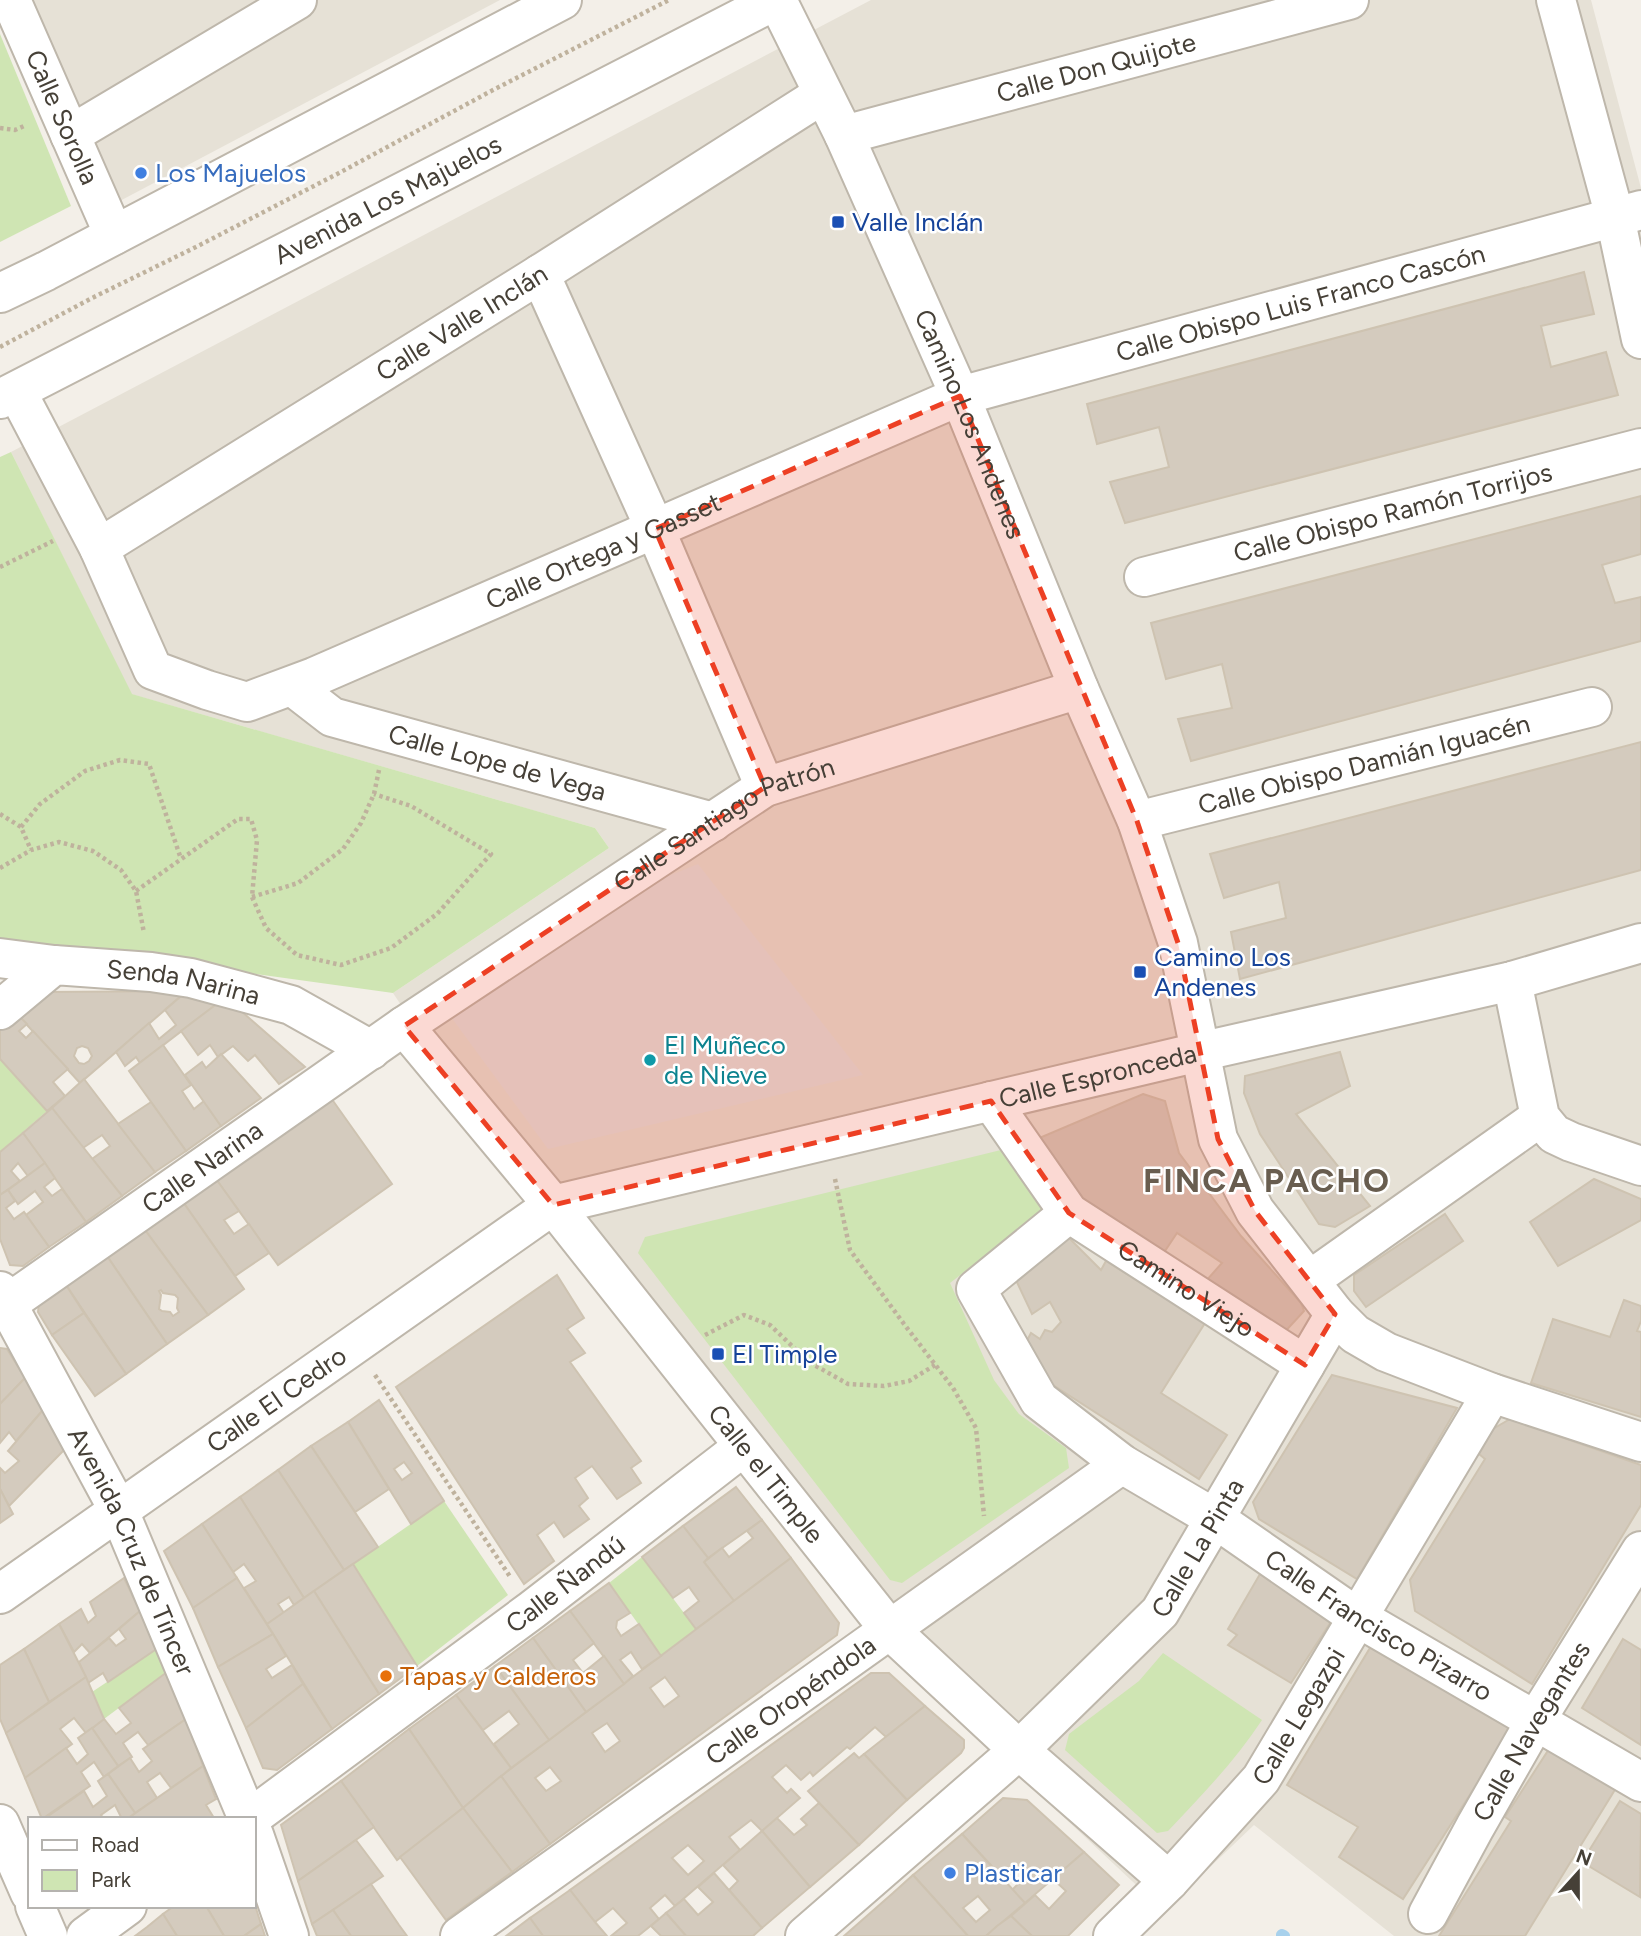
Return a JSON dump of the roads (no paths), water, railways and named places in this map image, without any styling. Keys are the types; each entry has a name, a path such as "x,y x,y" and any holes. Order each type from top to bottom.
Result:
{"street":[{"name":"Calle Sorolla","path":"11,0 114,235"},
{"path":"70,135 297,0"},
{"path":"0,293 562,0"},
{"name":"Camino Los Andenes","path":"776,0 844,135 960,396 1079,689 1137,821 1178,943 1218,1139 1255,1211 1335,1314 1355,1334 1386,1352 1492,1393 1641,1442"},
{"name":"Avenida Los Majuelos","path":"9,396 776,0"},
{"name":"Calle Don Quijote","path":"844,135 1349,0"},
{"path":"1556,0 1628,213 1641,339"},
{"name":"Calle Valle Inclán","path":"91,532 540,274 823,94"},
{"name":"Calle Obispo Luis Franco Cascón","path":"960,396 1628,213"},
{"path":"540,274 655,529 765,787"},
{"path":"9,396 91,532"},
{"name":"Calle Ortega y Gasset","path":"91,532 153,670 247,702 292,686 960,396"},
{"name":"Calle Obispo Ramón Torrijos","path":"1144,577 1641,448"},
{"name":"Calle Lope de Vega","path":"292,686 332,717 713,822"},
{"name":"Calle Santiago Patrón","path":"404,1026 765,787 1079,689"},
{"name":"Calle Obispo Damián Iguacén","path":"1137,821 1592,707"},
{"name":"Calle Espronceda","path":"553,1205 1512,981 1641,943"},
{"name":"Senda Narina","path":"0,958 191,978 291,1004 370,1050"},
{"path":"0,1010 54,965"},
{"path":"1512,981 1540,1118 1554,1134 1641,1166"},
{"name":"Calle Narina","path":"2,1301 404,1026"},
{"name":"Calle el Timple","path":"404,1026 553,1205 890,1630 1019,1750 1169,1881"},
{"name":"Camino Viejo","path":"991,1101 1069,1213 1305,1365"},
{"path":"1310,1280 1540,1118"},
{"name":"Calle El Cedro","path":"0,1594 553,1205"},
{"path":"1069,1213 976,1289 1039,1401 1122,1464"},
{"name":"Avenida Cruz de Tíncer","path":"2,1301 119,1511 247,1817"},
{"name":"Calle La Pinta","path":"805,1936 1019,1750 1160,1612 1335,1314"},
{"name":"Calle Legazpi","path":"1113,1936 1169,1881 1261,1779 1492,1393"},
{"name":"Calle Ñandú","path":"251,1817 533,1610 743,1447"},
{"name":"Calle Francisco Pizarro","path":"1122,1464 1214,1518 1357,1617 1641,1782"},
{"name":"Calle Oropéndola","path":"460,1936 1122,1464"},
{"name":"Calle Navegantes","path":"1428,1914 1536,1720 1641,1551"},
{"path":"0,1824 28,1888"},
{"path":"256,1841 289,1936"},
{"path":"36,1908 48,1936"},
{"path":"86,1936 124,1908"}],"place":[{"name":"Los Majuelos","path":"141,173"},
{"name":"Valle Inclán","path":"838,222"},
{"name":"Camino Los Andenes","path":"1140,972"},
{"name":"El Muñeco de Nieve","path":"650,1060"},
{"name":"El Timple","path":"718,1354"},
{"name":"Tapas y Calderos","path":"386,1676"},
{"name":"Plasticar","path":"950,1873"}],"district":[{"name":"FINCA PACHO","path":"1267,1180"}]}
